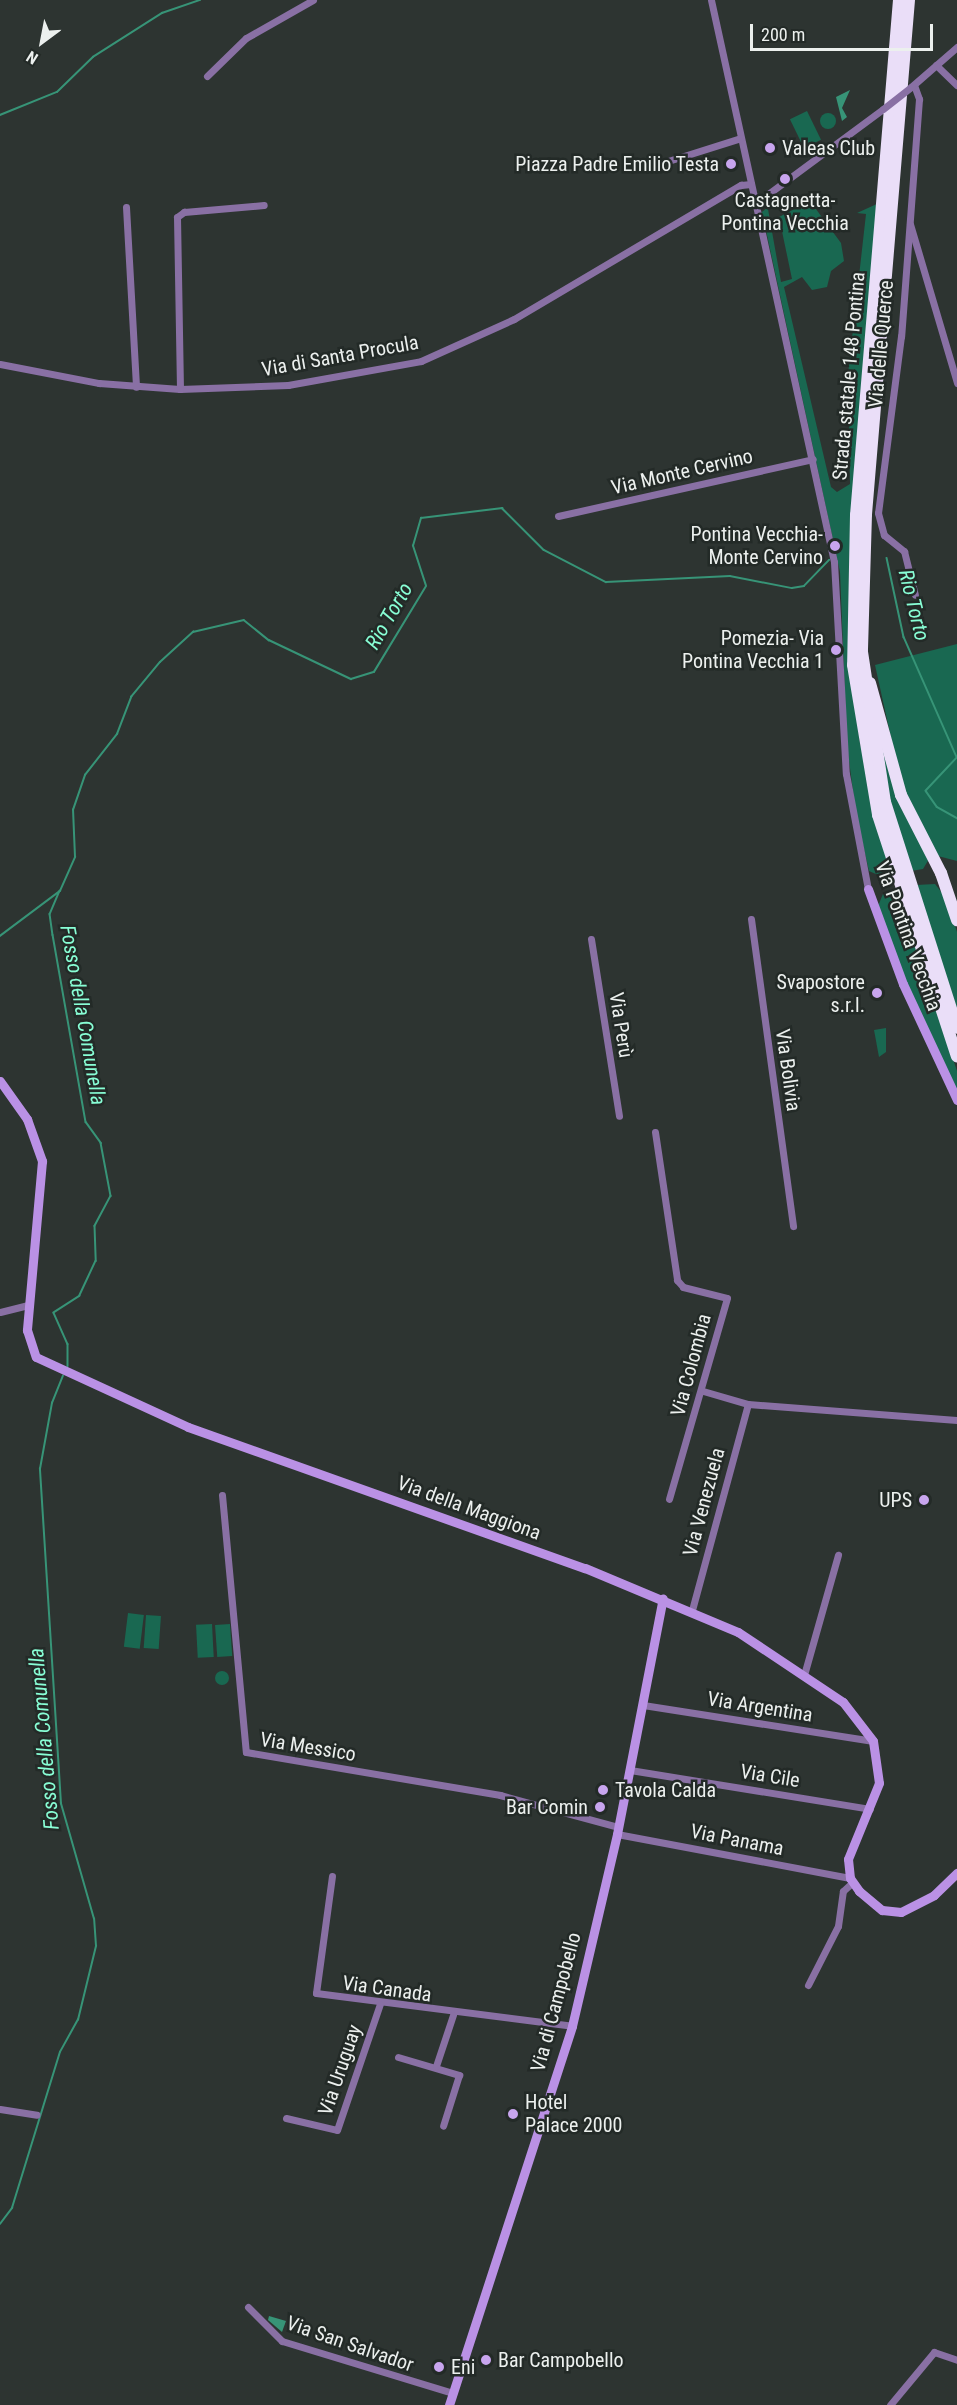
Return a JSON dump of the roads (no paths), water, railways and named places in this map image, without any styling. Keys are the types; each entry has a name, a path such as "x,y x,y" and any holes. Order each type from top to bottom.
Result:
{"highway":[{"name":"Strada statale 148 Pontina","path":"869,754 853,658 899,0"},
{"name":"Strada statale 148 Pontina","path":"859,547 909,0"},
{"name":"Strada statale 148 Pontina","path":"858,565 869,754"},
{"path":"862,652 899,789 941,873 957,920"},
{"path":"869,754 906,892 957,1056"},
{"path":"906,892 957,1028"}],"street":[{"path":"207,76 243,40 313,0"},
{"name":"Via Pontina Vecchia","path":"711,0 813,459 836,574 846,774 868,889 903,984 957,1100"},
{"path":"756,204 883,109 957,47"},
{"path":"936,65 957,86"},
{"name":"Via delle Querce","path":"912,86 919,99 908,219 901,336 878,513 884,535 904,551 915,595"},
{"path":"649,167 741,138"},
{"name":"Via di Santa Procula","path":"0,364 136,387 180,389 288,385 438,356 751,184"},
{"path":"180,389 177,217 184,212 264,205"},
{"path":"126,207 136,387"},
{"path":"908,219 957,383"},
{"name":"Via Monte Cervino","path":"558,516 813,459"},
{"name":"Via Bolivia","path":"751,919 793,1226"},
{"name":"Via Perù","path":"591,939 619,1116"},
{"name":"Via della Maggiona","path":"0,1081 27,1119 42,1161 29,1305 30,1347 50,1365 198,1431 692,1610 804,1675 853,1710 873,1741 880,1775 870,1809 848,1859 851,1880"},
{"name":"Via Colombia","path":"655,1132 677,1280 727,1298 703,1391 669,1499"},
{"path":"0,1312 29,1305"},
{"path":"703,1391 748,1404 957,1420"},
{"name":"Via Venezuela","path":"692,1610 748,1404"},
{"name":"Via Messico","path":"222,1495 246,1752 500,1795 618,1830"},
{"path":"804,1675 838,1555"},
{"name":"Via di Campobello","path":"449,2405 572,2026 618,1830 663,1599"},
{"name":"Via Argentina","path":"643,1705 873,1741"},
{"name":"Via Cile","path":"630,1770 870,1809"},
{"name":"Via Panama","path":"618,1830 851,1880"},
{"path":"808,1985 838,1926 843,1891 851,1880 878,1907 902,1912 934,1895 957,1873"},
{"name":"Via Canada","path":"332,1876 315,1991 453,2015 572,2026"},
{"name":"Via Uruguay","path":"286,2118 337,2130 380,2004"},
{"path":"436,2066 453,2015"},
{"path":"398,2057 436,2066 460,2076 443,2126"},
{"path":"0,2109 37,2115"},
{"name":"Via San Salvador","path":"248,2307 282,2341 453,2393"},
{"path":"890,2405 932,2354 942,2351 957,2360"}],"waterway":[{"path":"0,115 57,92 93,57 162,13 200,0"},
{"name":"Rio Torto","path":"0,936 60,891 75,857 73,810 85,775 117,734 131,697 160,662 193,632 244,620 269,640 351,679 374,672 426,586 413,546 421,518 502,508 544,550 606,582 730,576 792,588 804,586 829,560"},
{"name":"Rio Torto","path":"887,558 904,637 957,757"},
{"name":"Rio Torto","path":"957,758 926,791 937,807 957,818"},
{"name":"Fosso della Comunella","path":"60,891 50,914 53,935 86,1122 101,1143 111,1196 95,1226 96,1261 80,1296 54,1313 68,1344 68,1366"},
{"name":"Fosso della Comunella","path":"0,2224 12,2208 60,2052 78,2020 96,1946 94,1919 61,1804 40,1469 52,1403 63,1376"}],"place":[{"name":"Valeas Club","path":"770,148"},
{"name":"Piazza Padre Emilio Testa","path":"731,164"},
{"name":"Castagnetta- Pontina Vecchia","path":"785,179"},
{"name":"Pontina Vecchia- Monte Cervino","path":"835,546"},
{"name":"Pomezia- Via Pontina Vecchia 1","path":"836,650"},
{"name":"Svapostore s.r.l.","path":"877,993"},
{"name":"UPS","path":"924,1500"},
{"name":"Tavola Calda","path":"603,1790"},
{"name":"Bar Comin","path":"600,1807"},
{"name":"Hotel Palace 2000","path":"513,2114"},
{"name":"Bar Campobello","path":"486,2360"},
{"name":"Eni","path":"439,2367"}]}
